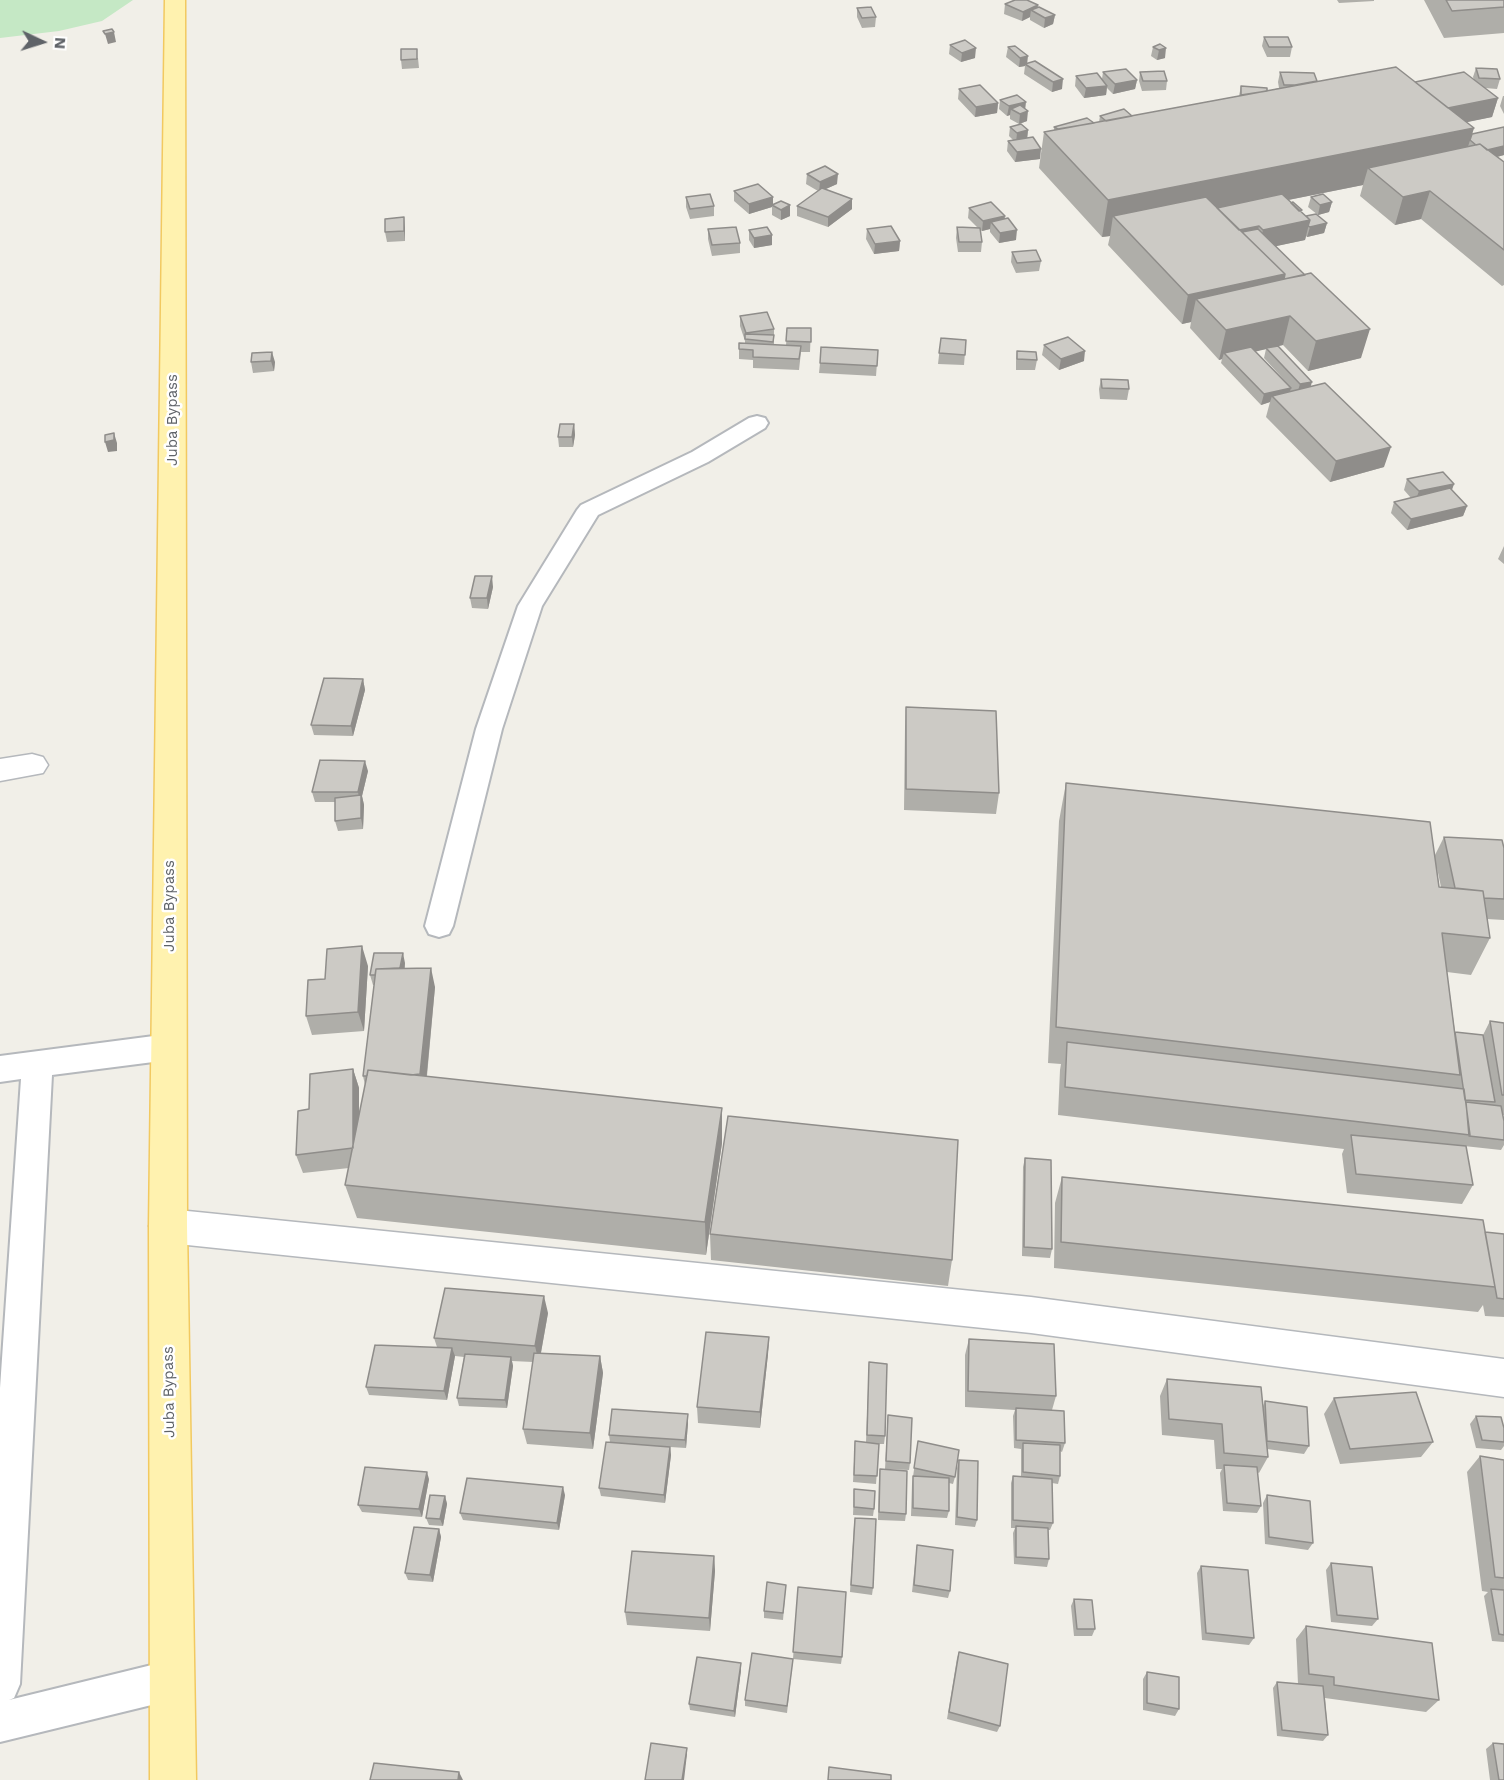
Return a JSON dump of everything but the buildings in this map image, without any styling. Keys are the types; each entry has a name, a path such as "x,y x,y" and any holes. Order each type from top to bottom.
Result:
{"main road":[{"name":"Juba Bypass","path":"173,1780 168,1226 176,16"}],"street":[{"path":"0,770 32,765"},
{"path":"168,1226 1030,1315 1504,1378"}],"lane":[{"path":"439,926 489,729 530,606 589,510 700,457 757,423"},
{"path":"0,1069 169,1047"},
{"path":"0,1684 37,1063"},
{"path":"0,1722 172,1680"}],"green space":[{"path":"0,0 133,0 102,21 59,31 0,38"}]}
